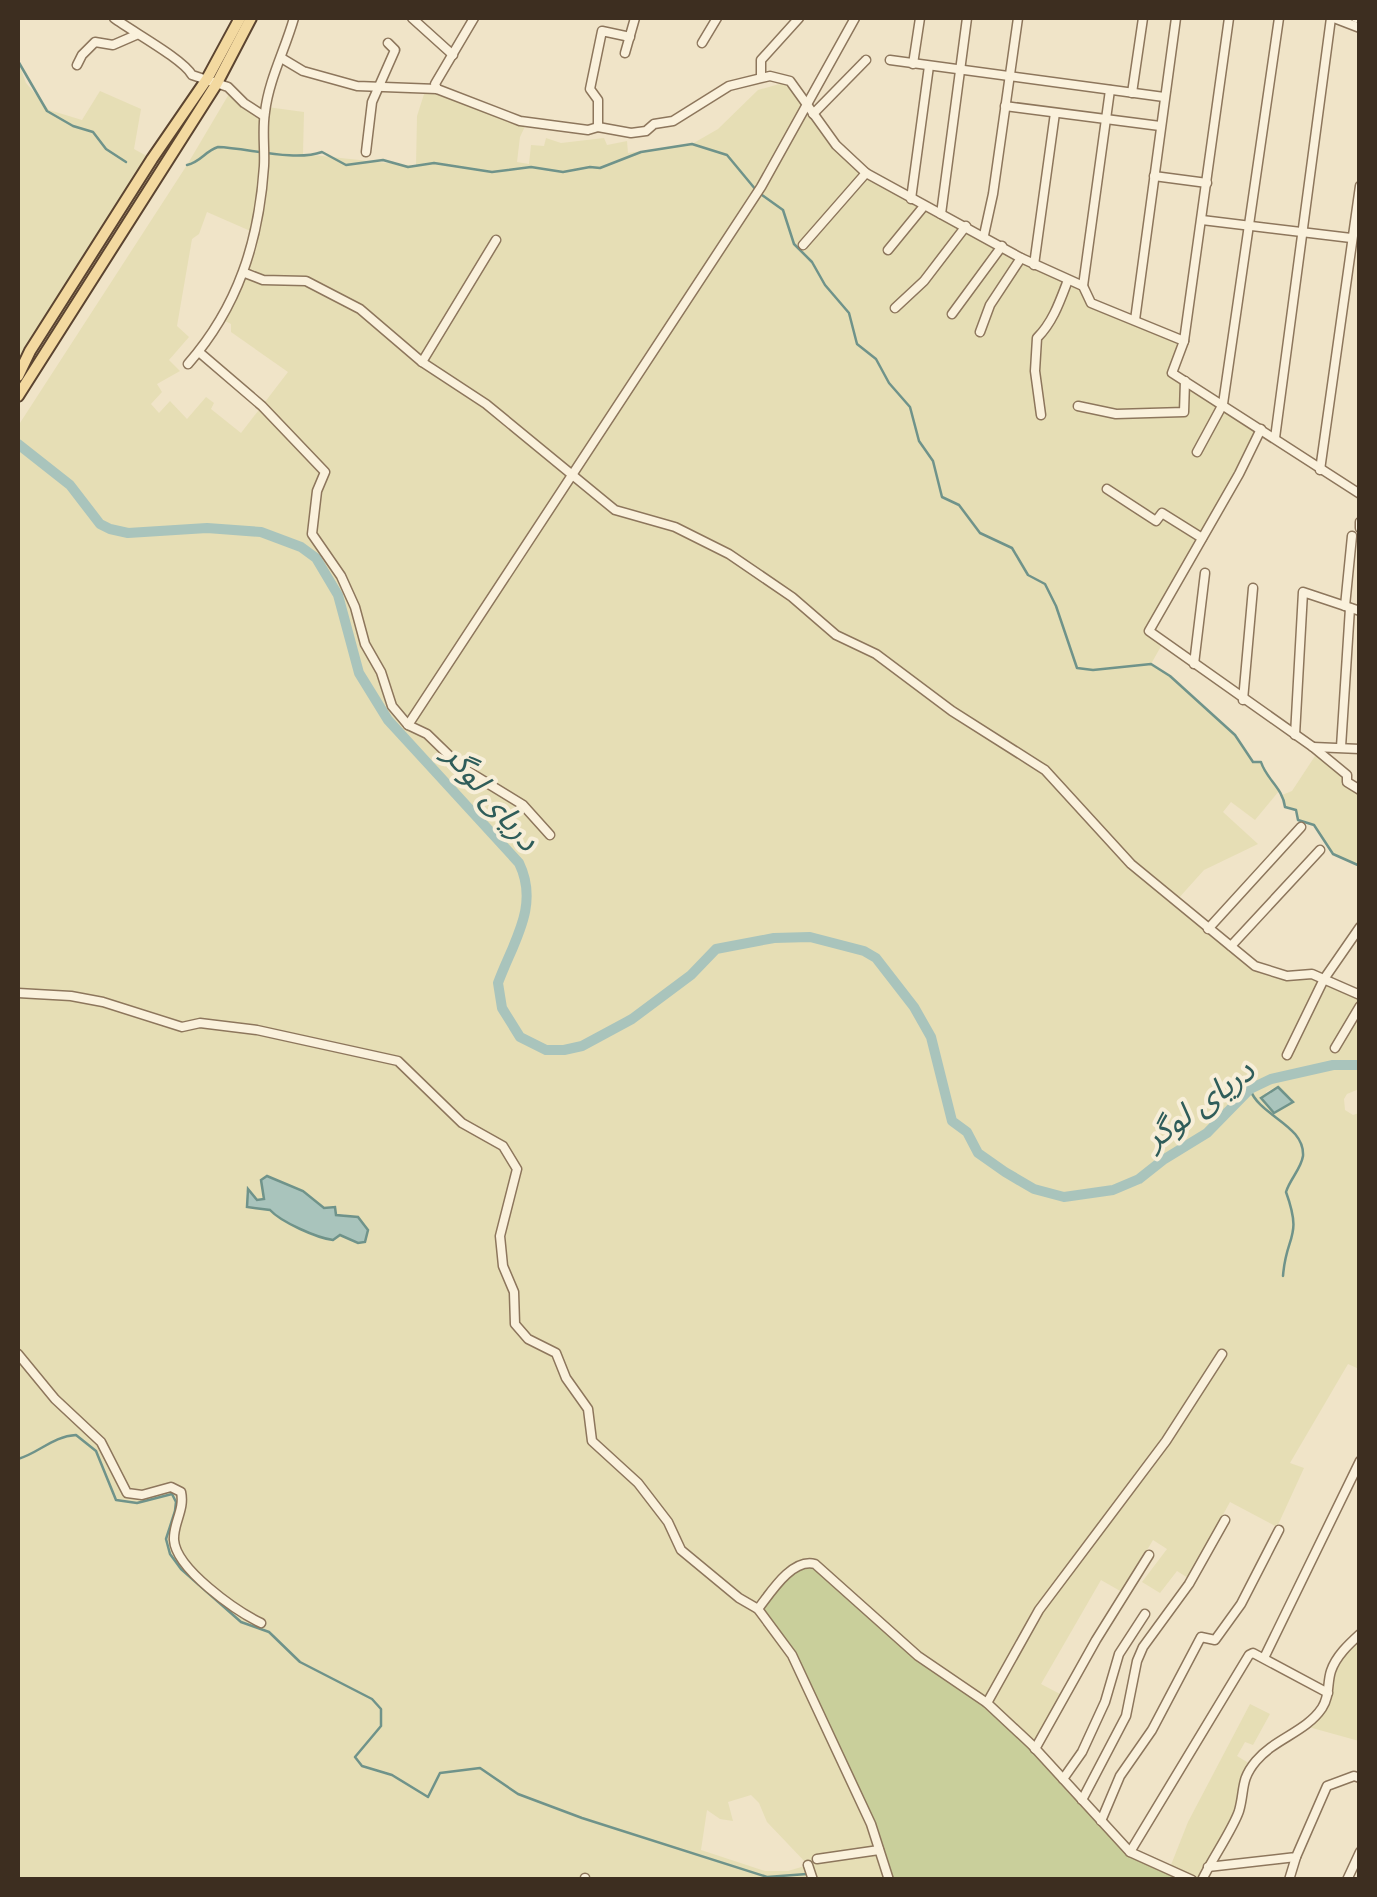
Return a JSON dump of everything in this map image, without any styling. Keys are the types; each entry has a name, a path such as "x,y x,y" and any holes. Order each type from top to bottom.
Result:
{"main road":[{"path":"18,376 142,175 212,81 240,18"},
{"path":"18,396 251,18"}],"street":[{"path":"114,18 186,64 192,75 228,87 264,116"},
{"path":"188,364 223,320 245,273 255,233 270,80 283,59 294,18"},
{"path":"412,18 453,55"},
{"path":"437,89 435,84 474,18"},
{"path":"625,53 635,18"},
{"path":"702,43 717,18"},
{"path":"761,77 761,60 799,18"},
{"path":"408,725 761,187 855,18"},
{"path":"914,64 920,18"},
{"path":"940,214 967,18"},
{"path":"984,235 1018,18"},
{"path":"1132,93 1143,18"},
{"path":"1135,320 1176,18"},
{"path":"1230,18 1184,340 1172,372 1360,494"},
{"path":"1198,452 1223,404 1279,18"},
{"path":"1274,438 1332,18 1360,28"},
{"path":"598,126 598,100 590,89 602,31 630,38"},
{"path":"77,65 95,42 114,44 136,35"},
{"path":"366,152 370,109 395,50 388,43"},
{"path":"283,59 303,71 358,86 437,89 520,121 588,130 598,126 630,134 673,121 729,86 770,76 790,81 836,145 866,173 1034,265 1082,286"},
{"path":"812,114 866,60"},
{"path":"890,60 1164,97"},
{"path":"910,199 929,66"},
{"path":"1110,90 1082,286 1091,303 1184,340"},
{"path":"1005,106 1160,126"},
{"path":"1034,265 1056,113"},
{"path":"803,244 866,173"},
{"path":"1154,176 1206,183"},
{"path":"1320,470 1360,186"},
{"path":"888,250 924,206"},
{"path":"1202,220 1351,238"},
{"path":"895,308 924,281 966,226"},
{"path":"422,362 496,240"},
{"path":"952,314 1002,246"},
{"path":"1349,252 1360,260"},
{"path":"980,332 990,305 1021,258"},
{"path":"245,273 264,280 306,281 374,319 422,362 486,404 616,510 674,527 728,554 792,597 836,634 876,654 952,711 1045,770 1131,864 1255,966 1270,972 1324,978 1360,995"},
{"path":"1041,415 1035,372 1038,338 1052,318 1068,280"},
{"path":"199,352 262,406 325,472 316,491 312,534 342,576 392,706 408,725 427,734 461,767 523,805 550,836"},
{"path":"1078,406 1116,414 1185,411 1185,381"},
{"path":"1260,430 1149,631 1313,747 1360,790"},
{"path":"1108,489 1156,520 1163,513 1202,538"},
{"path":"1341,748 1352,608 1352,536"},
{"path":"1194,664 1205,573"},
{"path":"1243,700 1253,588"},
{"path":"1295,734 1302,592 1352,608"},
{"path":"1313,747 1360,748"},
{"path":"1208,929 1301,827"},
{"path":"1231,946 1320,850"},
{"path":"1286,1055 1324,978 1360,927"},
{"path":"18,992 71,996 182,1027 200,1023 257,1030 398,1061 462,1123 503,1146 517,1169 500,1236 500,1251 514,1292 515,1324 528,1338 556,1353 566,1378 588,1409 592,1440 638,1483 668,1522 681,1550 758,1609 792,1655 860,1800 888,1880"},
{"path":"1335,1048 1360,1006"},
{"path":"18,1354 55,1399 101,1442 127,1494 171,1487 181,1492 182,1507 174,1540 182,1559 244,1615 260,1623"},
{"path":"987,1704 1039,1610 1166,1442 1222,1354"},
{"path":"1264,1658 1355,1482 1360,1461"},
{"path":"1082,1800 1126,1716 1143,1648 1189,1584 1225,1520"},
{"path":"1100,1821 1120,1776 1161,1714 1201,1637 1214,1641 1241,1604 1278,1530"},
{"path":"1035,1749 1149,1555"},
{"path":"758,1609 789,1572 810,1562 844,1587 918,1656 987,1704 1035,1749 1130,1852 1192,1880"},
{"path":"1063,1779 1082,1752 1105,1702 1119,1654 1145,1614"},
{"path":"1202,1880 1238,1813 1241,1784 1252,1765 1306,1726 1325,1704 1331,1669 1360,1634"},
{"path":"1130,1852 1245,1660 1253,1653 1328,1693"},
{"path":"1289,1880 1327,1786 1354,1776 1360,1778"},
{"path":"813,1880 812,1862 879,1850"},
{"path":"1347,1880 1360,1852"},
{"path":"1208,1867 1296,1857"}],"shaded area":[{"path":"18,61 26,83 49,110 82,120 100,91 141,109 134,149 152,159 18,376"},
{"path":"790,81 836,145 867,173 1083,286 1087,299 1184,341 1172,371 1261,429 1149,629 1164,641 1151,664 1170,676 1235,735 1253,762 1261,762 1279,791 1255,820 1231,802 1223,812 1258,844 1204,870 1177,900 1231,946 1271,972 1312,974 1359,995 1359,1089 1344,1099 1345,1110 1353,1115 1359,1113 1359,1369 1348,1364 1290,1463 1304,1468 1277,1527 1230,1502 1188,1578 1177,1571 1160,1593 1142,1582 1167,1549 1153,1540 1122,1592 1101,1580 1041,1684 1060,1694 1032,1745 778,1633 871,1824 889,1879 18,1880 18,426 229,94 244,104 304,112 303,154 416,166 417,116 426,88 528,120 520,137 517,162 529,164 531,145 544,146 546,138 561,143 604,138 607,145 627,141 628,153 692,144 718,129 758,90","holes":["207,212 255,233 223,320 231,324 231,332 288,372 241,433 211,409 214,403 206,397 187,419 170,401 159,413 151,404 162,392 157,384 180,371 169,360 189,337 177,326 192,239 199,234","1276,1087 1292,1098 1291,1103 1272,1112 1266,1092","282,1182 303,1191 324,1208 332,1206 336,1215 344,1214 362,1225 351,1241 340,1235 333,1240 313,1236 270,1210 247,1207 246,1192 251,1191 261,1201 265,1195 261,1188","751,1795 767,1822 808,1865 788,1871 765,1871 701,1850 707,1810 720,1819 733,1821 728,1802"]},
{"path":"1317,753 1347,775 1348,782 1359,790 1359,866 1333,854 1314,825 1298,820 1296,810 1285,807 1282,795 1292,791"},
{"path":"1359,1639 1359,1741 1305,1726 1319,1712 1340,1655"},
{"path":"1250,1704 1270,1714 1253,1745 1245,1742 1237,1756 1252,1765 1240,1802 1202,1879 1169,1870 1188,1822"}],"green space":[{"path":"810,1562 918,1656 987,1703 1130,1852 1192,1879 889,1879 834,1739 798,1671 758,1609 789,1572"}],"water":[{"path":"1278,1087 1293,1102 1274,1113 1261,1098"},
{"path":"267,1176 303,1191 324,1208 335,1207 336,1215 358,1217 368,1230 365,1242 340,1235 326,1239 270,1210 247,1207 248,1189 257,1200 264,1199 261,1180"}],"waterway":[{"path":"18,61 47,111 93,132 106,149 126,162"},
{"path":"187,165 218,147 285,155 322,152 346,165 383,160 408,167 434,163 492,172 531,167 563,172 600,168 641,152 692,144 727,155 756,190"},
{"path":"762,195 783,210 794,244 849,313 857,344 876,359 889,383 910,407 919,441 933,461 942,497 959,505 980,533 1012,548 1028,575 1045,584 1077,668 1151,664 1170,676 1235,735 1253,762 1261,762 1285,807 1296,810 1298,820 1314,825 1333,854 1360,866"},
{"name":"دریای لوگر","path":"18,444 70,485 100,524 110,529 128,533 207,528 261,532 301,547 316,558 338,595 359,673 388,720 519,863 525,879 526,909 498,983 502,1008 520,1037 546,1050 582,1046 632,1019 691,975 716,949 774,938 810,937 864,951 876,958 914,1007 931,1037 952,1121 967,1132 978,1153 1034,1189 1064,1197 1113,1190 1139,1179 1207,1133 1250,1089 1271,1079 1333,1065 1360,1065"},
{"path":"1250,1089 1302,1145 1302,1161 1286,1192 1293,1228 1283,1276"},
{"path":"18,1459 60,1438 76,1435 96,1451 116,1500 137,1503 172,1494 175,1511 166,1539 170,1554 181,1569 241,1622 269,1632 300,1662 372,1699 381,1709 381,1726 355,1757 362,1766 392,1775 428,1797 440,1773 480,1768 518,1794 582,1818 767,1877 807,1874"}]}
